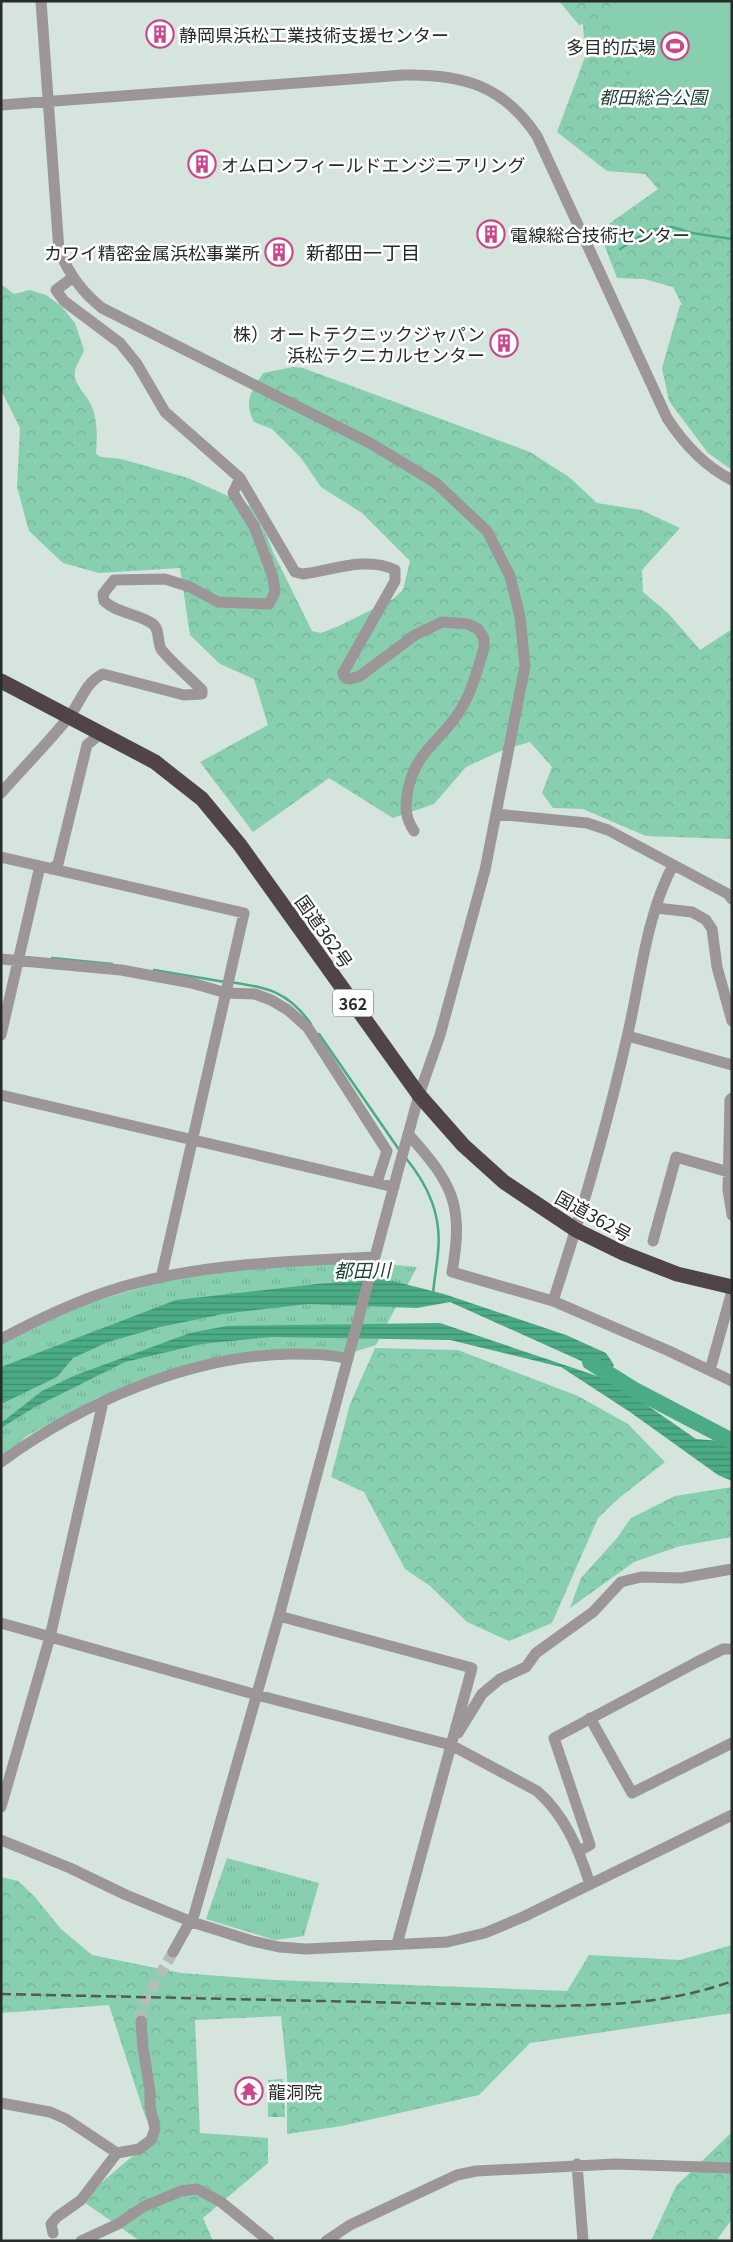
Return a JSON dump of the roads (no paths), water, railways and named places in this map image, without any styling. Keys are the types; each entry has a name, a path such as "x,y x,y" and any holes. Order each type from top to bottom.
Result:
{"highway":[{"name":"国道362号","path":"1,681 102,732 155,762 202,799 240,845 419,1095 463,1145 504,1182 576,1230 623,1253 677,1274 732,1287"}],"street":[{"path":"41,1 59,251 72,278 87,296 102,308 370,443 436,483 487,531 510,576 520,618 524,666 485,870 440,1035 419,1095 408,1140 399,1166 279,1616 192,1922 188,1925 173,1952"},
{"path":"1,104 404,75 454,77 488,90 512,108 537,136 667,418 677,434 696,455 732,480"},
{"path":"72,278 56,290 64,301 120,343 137,364 165,412 240,478 295,572 304,574 361,564 386,566 395,570 395,581 344,673 345,678 350,679 360,676 415,634 442,622 468,624 478,629 484,638 484,648 461,709 416,763 408,783 405,805 407,821 414,831"},
{"path":"1,792 69,717 88,683 103,674 184,695 202,694 202,690 164,654 155,625 147,620 112,609 104,601 103,594 114,580 164,579 190,587 218,602 230,604 269,604 275,592 270,568 254,526 233,493 240,478"},
{"path":"52,869 58,864 88,745 102,732"},
{"path":"496,814 587,823 608,830 728,894 732,899"},
{"path":"1,857 244,913 161,1278"},
{"path":"553,1302 576,1230 628,1036 646,942 662,886 673,865"},
{"path":"1,1036 40,866"},
{"path":"656,908 692,912 706,920 712,929 718,967 732,1021"},
{"path":"1,959 20,957 121,970 192,983 226,992 255,994 271,1000 288,1010 308,1028 387,1151 377,1182"},
{"path":"628,1036 732,1065"},
{"path":"1,1095 394,1187"},
{"path":"732,1098 730,1100 730,1172 728,1190 732,1215"},
{"path":"408,1140 429,1157 448,1186 457,1214 457,1244 452,1272 553,1302 669,1350 732,1381"},
{"path":"653,1241 676,1157 730,1172"},
{"path":"1,1339 58,1311 107,1292 161,1278 229,1267 374,1260"},
{"path":"710,1370 732,1292"},
{"path":"1,1462 56,1426 103,1402 161,1379 210,1365 248,1357 315,1354 348,1359"},
{"path":"1,1807 50,1637 103,1402"},
{"path":"451,1745 482,1694 500,1679 526,1667 536,1653 593,1612 621,1582 641,1577 681,1578 732,1569"},
{"path":"279,1616 472,1668 397,1944"},
{"path":"1,1623 257,1695 451,1745 537,1791 559,1816 579,1851 590,1884"},
{"path":"579,1851 590,1845 554,1738 716,1652 723,1649 732,1649"},
{"path":"590,1718 632,1793 729,1748"},
{"path":"1,1840 192,1922 244,1939 279,1947 306,1948 447,1942 485,1933 523,1917 732,1815"},
{"path":"53,2233 51,2224 57,2217 81,2200 117,2153 139,2149 151,2140 155,2129 150,2106 150,2091 143,2048 142,2021"},
{"path":"1,2103 50,2112 66,2119 117,2153"},
{"path":"326,2241 350,2225 457,2175 476,2170 577,2164 732,2168"},
{"path":"577,2164 583,2241"},
{"path":"82,2241 118,2224 151,2204 181,2191 197,2189 221,2202 269,2241"}],"waterway":[{"path":"620,249 650,230 672,227 692,233 732,239"},
{"path":"52,958 112,964"},
{"path":"154,970 225,982"},
{"path":"231,982 256,986 276,993 294,1004 311,1024"},
{"path":"319,1034 400,1151"},
{"path":"405,1157 427,1190 438,1225 438,1257 433,1294"},
{"name":"都田川","path":"590,1362 633,1389 732,1441"}],"tunnel":[{"path":"141,2021 141,2008 173,1952"}],"railway":[{"path":"1,1994 550,2006 596,2005 665,1998 687,1994 732,1981"}],"place":[{"name":"静岡県浜松工業技術支援センター","path":"160,34"},
{"name":"多目的広場","path":"675,46"},
{"name":"オムロンフィールドエンジニアリング","path":"202,164"},
{"name":"電線総合技術センター","path":"491,234"},
{"name":"カワイ精密金属浜松事業所","path":"279,252"},
{"name":"株）オートテクニックジャパン 浜松テクニカルセンター","path":"504,343"},
{"name":"龍洞院","path":"249,2091"}],"district":[{"name":"新都田一丁目","path":"363,251"}],"park label":[{"name":"都田総合公園","path":"653,96"}]}
